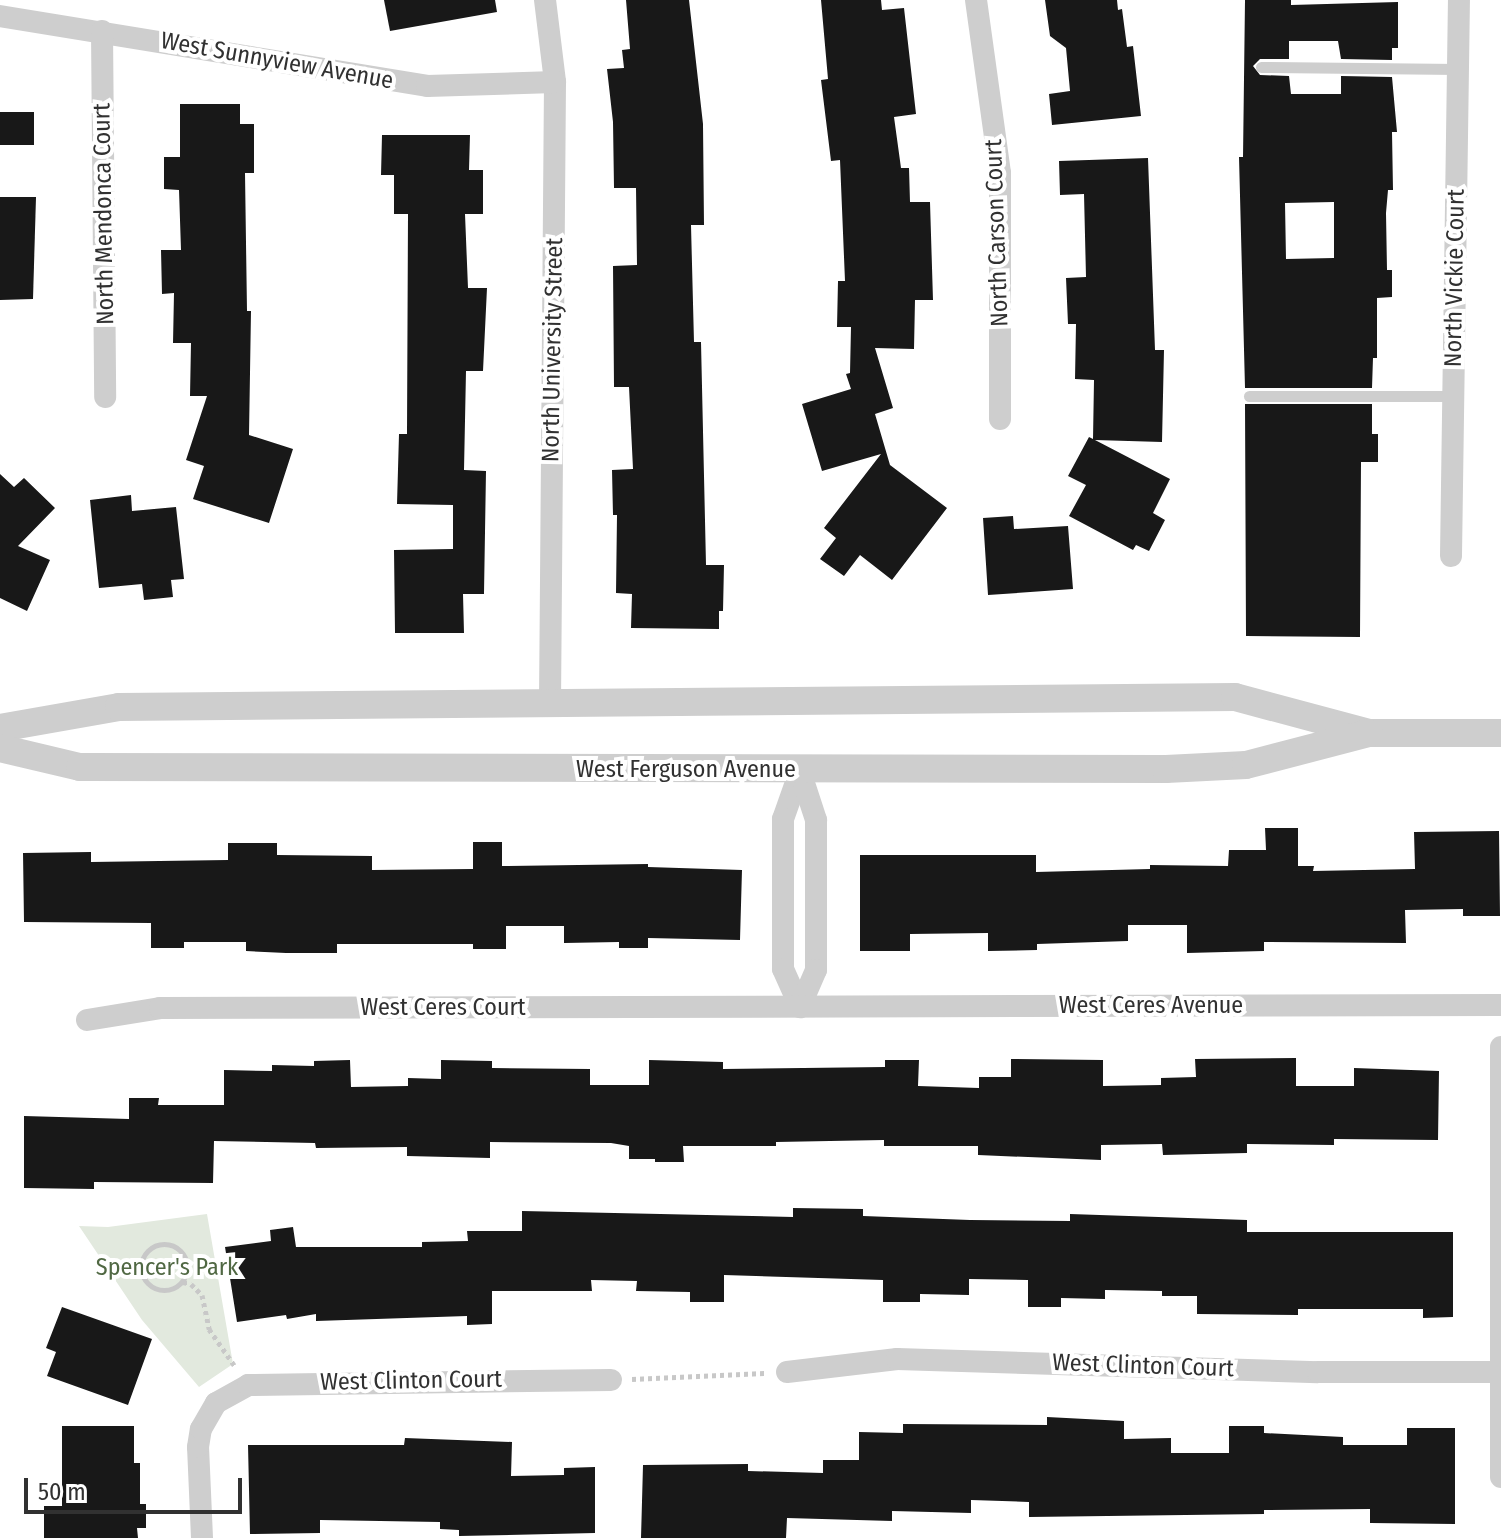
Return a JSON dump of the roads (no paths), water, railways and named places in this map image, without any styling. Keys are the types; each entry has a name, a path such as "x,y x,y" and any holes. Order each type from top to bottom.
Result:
{"street":[{"name":"North University Street","path":"545,0 555,82 550,701"},
{"name":"North Carson Court","path":"976,0 1000,173 1000,419"},
{"name":"North Vickie Court","path":"1451,556 1459,0"},
{"name":"West Sunnyview Avenue","path":"0,16 427,86 555,82"},
{"name":"North Mendonca Court","path":"102,31 105,397"},
{"name":"West Ferguson Avenue","path":"0,728 119,707 1235,697 1369,733"},
{"name":"West Ferguson Avenue","path":"0,748 80,767 800,771 1246,765 1369,733 1501,733"},
{"path":"800,771 783,819 783,969 800,1007"},
{"path":"800,771 816,820 816,970 800,1007"},
{"name":"West Ceres Avenue","path":"800,1007 1501,1005"},
{"name":"West Ceres Court","path":"87,1020 160,1008 800,1007"},
{"path":"1501,1047 1501,1477"},
{"name":"West Clinton Court","path":"787,1372 897,1359 1318,1372 1501,1372"},
{"name":"West Clinton Court","path":"202,1538 198,1447 201,1429 216,1403 248,1385 611,1380"}],"lane":[{"path":"1261,67 1458,69"},
{"path":"1249,396 1454,396"}],"park label":[{"name":"Spencer's Park","path":"167,1268"}]}
